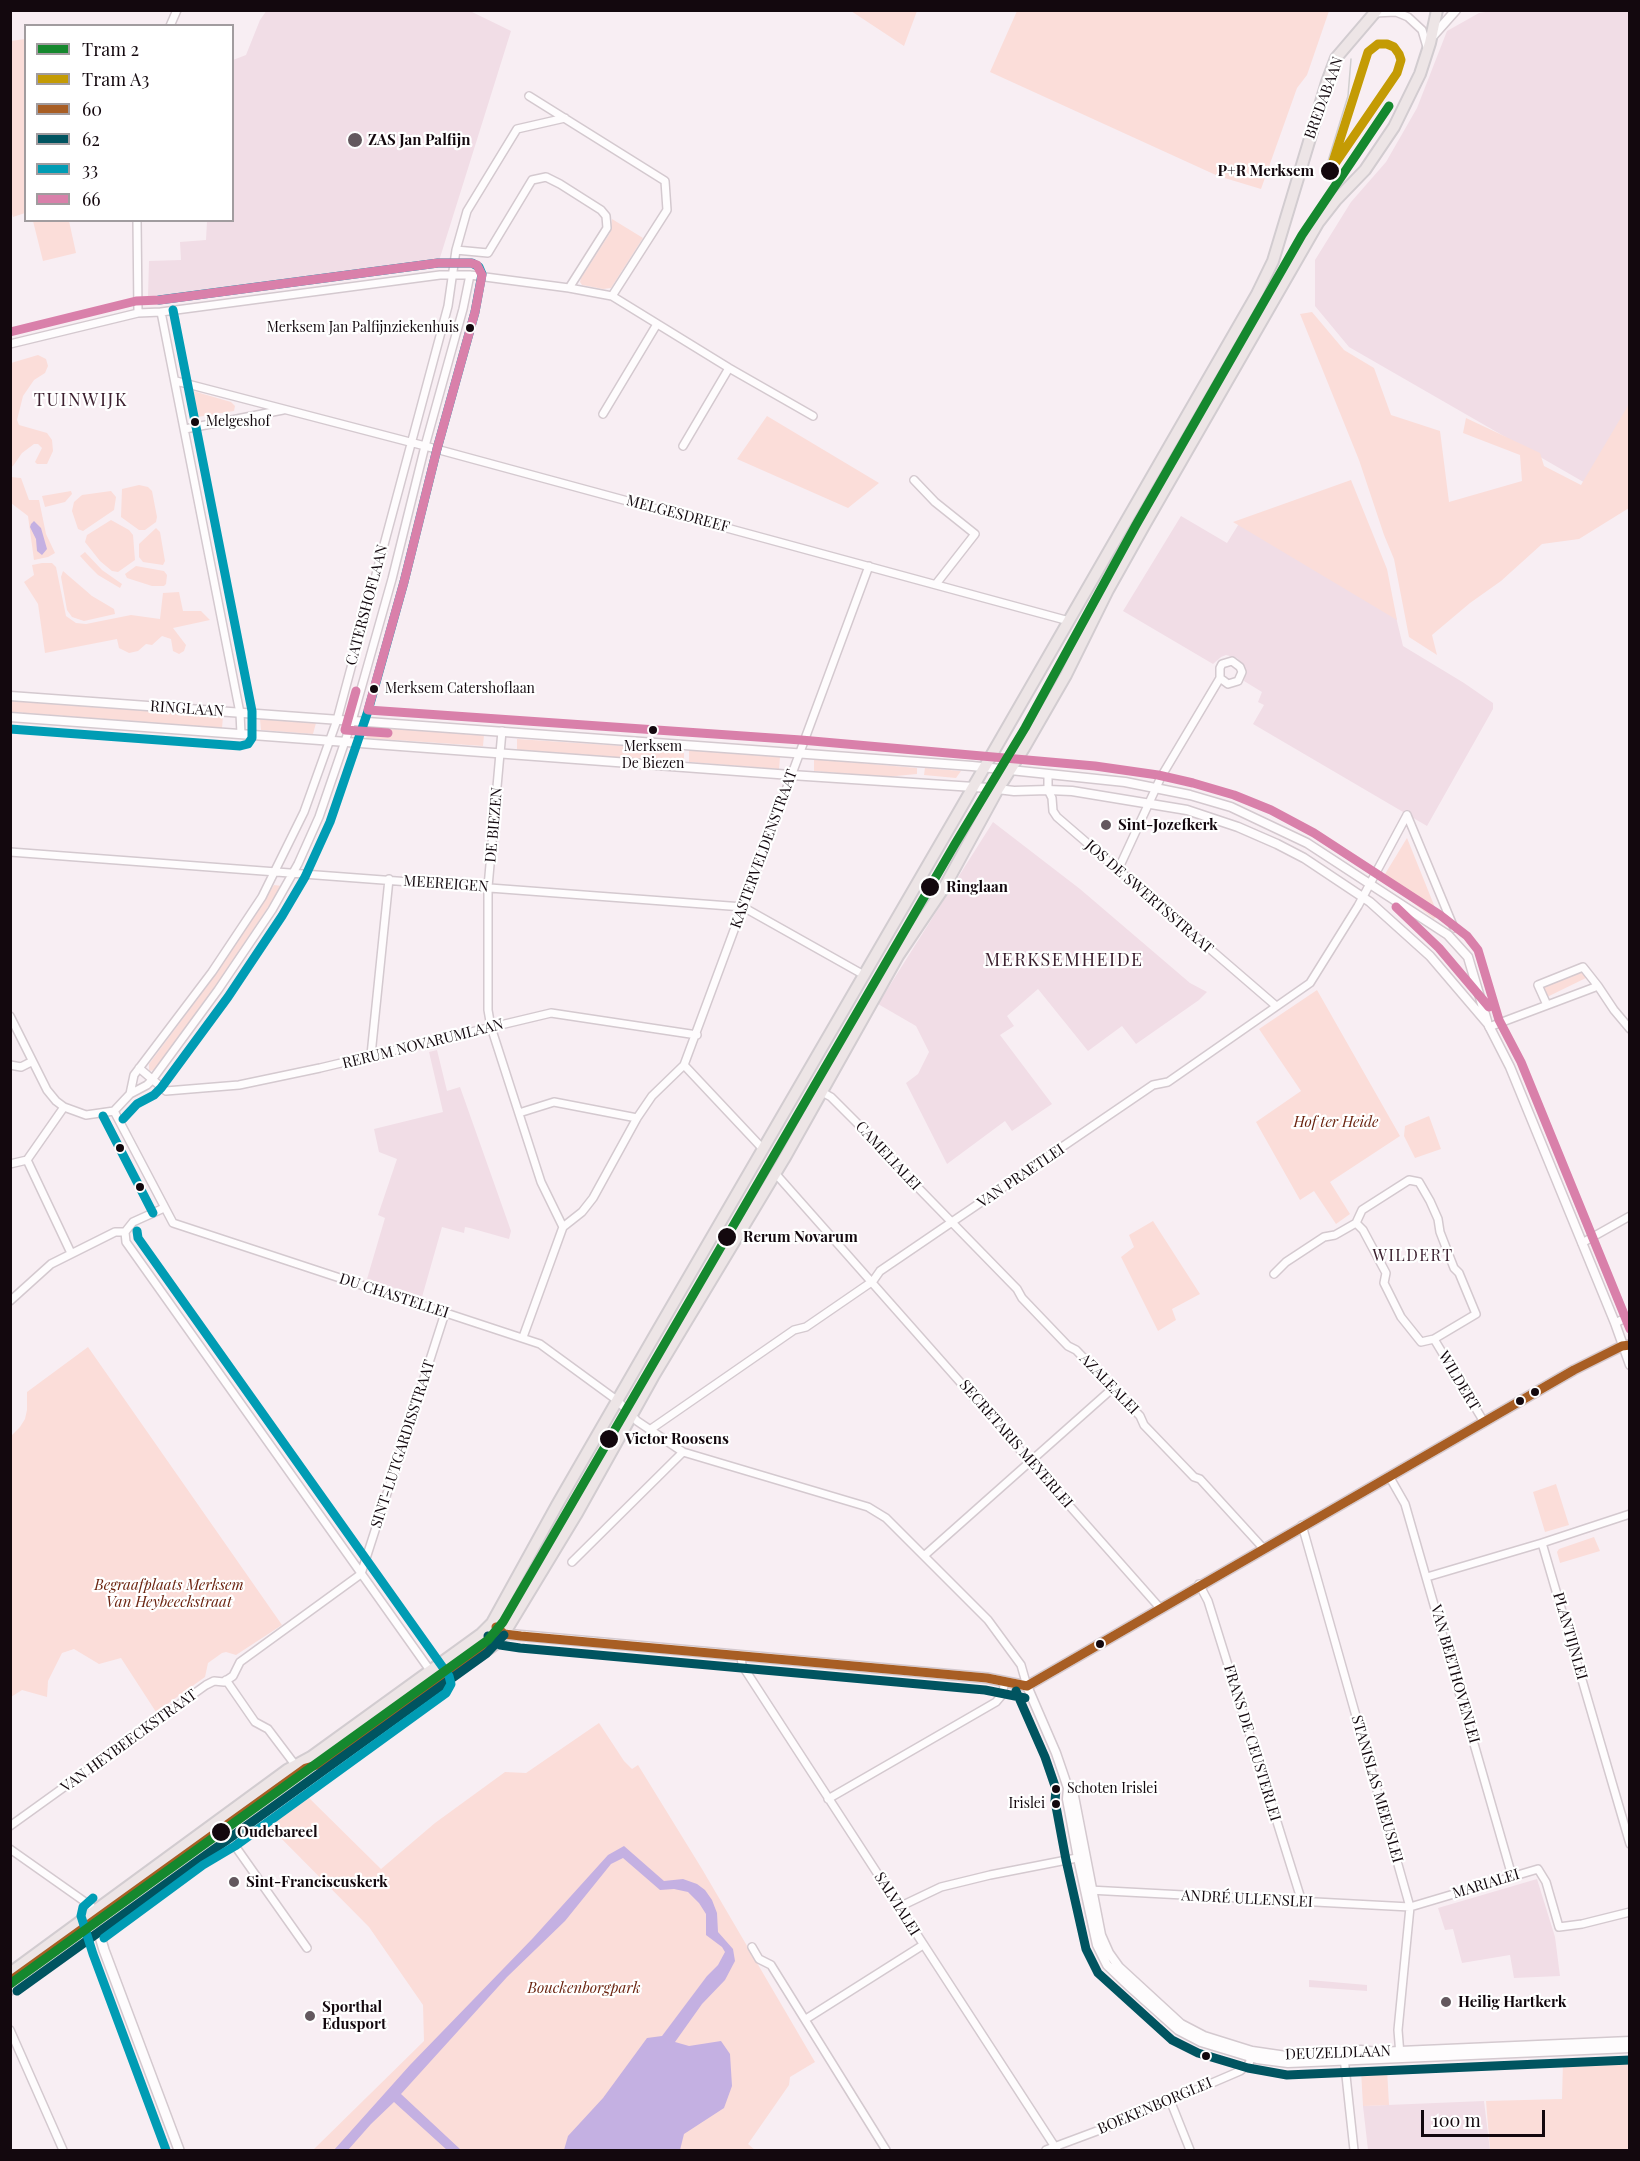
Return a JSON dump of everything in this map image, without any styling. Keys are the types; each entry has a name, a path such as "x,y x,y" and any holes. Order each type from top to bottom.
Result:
{"main road":[{"path":"10,1989 494,1646 504,1634 775,1173 898,956 945,886 998,789 1066,675 1144,524 1318,223 1365,170 1394,127 1414,89 1432,38 1437,10"},
{"name":"BREDABAAN","path":"10,1972 481,1634 492,1623 762,1149 1069,621 1268,272 1331,70 1344,47 1375,12"},
{"path":"492,1623 504,1634 987,1678 1027,1686 1302,1525 1574,1370 1626,1345"},
{"path":"93,1913 179,2151"}],"street":[{"path":"171,24 177,10"},
{"path":"1432,38 1456,10"},
{"path":"1375,12 1396,12 1408,16 1422,30 1427,49"},
{"path":"529,96 665,182 667,210 612,296"},
{"name":"CATERSHOFLAAN","path":"130,1094 134,1075 212,972 262,897 304,812 337,720 448,306 456,250 467,211 517,129 565,118"},
{"path":"456,250 488,253 532,180 546,177 602,210 606,216 607,228 569,288"},
{"path":"137,222 138,313"},
{"path":"10,344 138,313 161,312 453,274 470,275 612,296 729,368 813,416"},
{"name":"CATERSHOFLAAN","path":"114,1111 130,1094 153,1080 218,990 272,910 294,872 319,817 352,721 463,309 470,275"},
{"path":"161,312 240,712 241,734"},
{"path":"603,414 657,324"},
{"path":"683,446 729,368"},
{"name":"MELGESDREEF","path":"176,381 411,442 1069,621"},
{"name":"MELGESDREEF","path":"185,429 286,410"},
{"path":"914,480 935,502 975,534 936,584"},
{"name":"KASTERVELDENSTRAAT","path":"684,1065 869,566"},
{"path":"1118,870 1156,787 1220,678"},
{"name":"RINGLAAN","path":"10,696 800,752 1104,779 1156,787 1220,804 1307,843 1448,935 1468,957 1488,1025"},
{"name":"RINGLAAN","path":"10,717 1014,791 1048,790 1098,794 1187,810 1238,827 1277,844 1304,858 1363,896 1393,920 1430,956 1488,1025"},
{"name":"DE BIEZEN","path":"502,731 488,887 488,1010 491,1027 534,1163 563,1227"},
{"path":"319,771 334,776"},
{"name":"JOS DE SWERTSSTRAAT","path":"1048,774 1048,790 1052,798 1053,811 1057,817 1275,1005"},
{"path":"1369,883 1407,815 1454,928"},
{"name":"MEEREIGEN","path":"10,852 743,907 864,975"},
{"path":"371,1056 388,879"},
{"name":"VAN PRAETLEI","path":"651,1429 794,1330 806,1327 873,1281 880,1271 1154,1085 1168,1082 1262,1018 1275,1005 1310,983 1369,883"},
{"path":"1547,1005 1538,985 1584,967 1629,1029"},
{"path":"1598,986 1488,1025 1510,1066 1614,1323 1626,1345 1629,1365"},
{"name":"RERUM NOVARUMLAAN","path":"153,1080 166,1091 239,1084 320,1068 551,1013 697,1035"},
{"path":"10,1016 47,1090 64,1107 86,1115 114,1111 164,1208 133,1222 125,1232 126,1242 439,1683"},
{"path":"10,1065 21,1067 32,1062"},
{"path":"523,1337 563,1227 582,1212 593,1198 637,1118 652,1096 684,1065 762,1149"},
{"path":"139,1068 153,1080"},
{"name":"CAMELIALEI","path":"822,1092 831,1096 952,1223"},
{"path":"519,1113 554,1102 637,1118"},
{"path":"10,1164 27,1160 64,1107"},
{"path":"27,1160 71,1253"},
{"name":"SECRETARIS MEYERLEI","path":"775,1173 873,1281 1160,1608"},
{"name":"WILDERT","path":"1274,1274 1286,1262 1324,1237 1335,1235 1356,1223 1362,1210 1409,1180 1419,1182 1438,1219 1440,1232 1454,1268 1459,1273 1476,1314 1434,1339 1421,1342 1401,1317 1384,1283 1386,1273 1363,1230 1356,1223"},
{"name":"DU CHASTELLEI","path":"164,1208 173,1223 540,1344 618,1401 631,1416 683,1452 868,1507 886,1518 988,1620 1021,1665 1027,1686"},
{"path":"1582,1243 1629,1216"},
{"name":"AZALEALEI","path":"952,1223 1060,1338 1076,1350 1140,1416 1144,1425 1194,1477 1200,1479 1263,1548"},
{"path":"10,1301 43,1270 71,1253 115,1232 125,1232"},
{"name":"SINT-LUTGARDISSTRAAT","path":"361,1574 445,1313"},
{"path":"1614,1323 1629,1316"},
{"name":"WILDERT","path":"1434,1339 1484,1422"},
{"path":"925,1555 1113,1388"},
{"path":"572,1562 683,1452"},
{"name":"VAN BEETHOVENLEI","path":"1389,1476 1406,1504 1512,1876"},
{"path":"1427,1577 1629,1514"},
{"name":"STANISLAS MEEUSLEI","path":"1302,1525 1410,1907 1398,2030 1400,2054"},
{"name":"PLANTIJNLEI","path":"1542,1543 1629,1844"},
{"name":"VAN HEYBEECKSTRAAT","path":"10,1826 206,1685 233,1676 240,1662 361,1574"},
{"name":"FRANS DE CEUSTERLEI","path":"1200,1584 1208,1601 1302,1902"},
{"name":"SALVIALEI","path":"741,1655 742,1665 1056,2149"},
{"path":"226,1680 255,1722 268,1729 296,1766"},
{"path":"828,1798 996,1702 1002,1695 1005,1681"},
{"name":"DEUZELDLAAN","path":"1027,1686 1056,1753 1068,1788 1074,1796 1081,1857 1096,1945 1107,1965 1178,2030 1201,2042 1288,2063 1344,2056 1629,2048"},
{"path":"228,1836 307,1948"},
{"path":"10,1849 92,1907 93,1913"},
{"path":"899,1907 941,1887 1081,1857"},
{"name":"MARIALEI","path":"1410,1907 1538,1869 1546,1882 1559,1927 1582,1924 1629,1912"},
{"name":"ANDRÉ ULLENSLEI","path":"1088,1890 1410,1907"},
{"path":"806,2019 923,1945"},
{"path":"752,1947 759,1959 771,1965 886,2151"},
{"path":"10,2030 63,2151"},
{"name":"DEUZELDLAAN","path":"1400,2054 1629,2041"},
{"name":"BOEKENBORGLEI","path":"1046,2151 1056,2149 1240,2071 1249,2064 1252,2054"},
{"path":"1344,2056 1354,2151"},
{"path":"1170,2100 1190,2151"}],"shaded area":[{"name":"ZAS Jan Palfijn","path":"267,10 470,11 511,31 438,264 156,303 148,296 149,261 181,260 180,242 206,240 207,222 234,222 234,60 246,55 260,20"},
{"path":"1492,11 1629,11 1629,412 1587,484 1349,347 1315,306 1315,260 1351,202 1386,162 1417,108 1447,31 1479,13"},
{"path":"1181,516 1227,543 1240,522 1395,613 1403,646 1493,703 1493,709 1427,826 1253,724 1264,705 1258,702 1262,692 1244,681 1245,668 1237,658 1226,655 1213,664 1123,611"},
{"path":"34,521 41,528 47,549 42,555 37,551 36,539 30,527"},
{"path":"993,822 1080,889 1190,983 1207,992 1136,1044 1122,1026 1088,1051 1038,989 1007,1016 1014,1026 1000,1035 1052,1104 1012,1131 1005,1121 947,1164 906,1083 918,1074 929,1052 916,1026 878,1004"},
{"path":"437,1050 447,1091 460,1087 511,1231 509,1239 465,1227 464,1233 442,1227 422,1297 367,1279 385,1218 378,1215 397,1159 379,1152 374,1129 443,1112 429,1052"},
{"path":"624,1846 664,1881 683,1879 705,1890 717,1913 718,1932 733,1949 735,1961 725,1980 702,2004 675,2042 689,2046 721,2041 730,2054 732,2086 724,2108 684,2134 680,2150 564,2150 568,2136 603,2098 647,2038 662,2036 707,1976 718,1965 725,1952 706,1935 706,1914 688,1892 674,1889 660,1890 623,1858 611,1864 565,1921 507,1977 401,2094 461,2150 447,2150 394,2102 348,2150 334,2150 410,2065 533,1938 608,1855"},
{"path":"1537,1879 1555,1937 1560,1976 1514,1978 1510,1955 1462,1963 1453,1929 1445,1930 1438,1908"},
{"path":"1309,1980 1367,1985 1367,1991 1309,1987"},
{"path":"1484,2101 1490,2150 1368,2150 1363,2106"}],"green space":[{"path":"917,10 904,46 851,11"},
{"path":"1017,10 1329,11 1307,75 1297,88 1261,189 1218,176 990,72"},
{"path":"24,39 24,213 13,217 10,208 11,41"},
{"path":"612,219 643,238 611,288 603,289 582,285 581,278 610,233"},
{"path":"33,222 69,222 76,253 43,261"},
{"path":"1312,312 1344,350 1374,368 1391,415 1440,431 1449,502 1522,481 1520,455 1463,433 1466,418 1540,453 1544,466 1581,485 1629,404 1629,508 1579,539 1542,544 1501,581 1432,635 1437,655 1409,637 1394,559 1359,460 1300,314"},
{"path":"38,355 46,359 48,366 45,373 34,380 23,396 17,420 19,425 47,433 52,440 53,451 47,464 37,464 35,462 42,448 34,444 22,453 11,467 11,363"},
{"path":"193,391 231,402 235,406 234,411 191,418 186,395"},
{"path":"767,416 879,483 848,508 737,459"},
{"path":"11,477 21,478 29,500 39,500 46,534 55,553 48,557 34,560 28,516 11,503"},
{"path":"1351,480 1387,569 1397,620 1233,522"},
{"path":"139,485 148,487 152,491 157,517 156,522 145,530 139,530 121,517 122,489"},
{"path":"71,491 72,494 65,502 45,507 42,496"},
{"path":"111,491 116,497 114,510 83,531 78,529 72,511 74,502 82,495"},
{"path":"111,520 129,530 133,535 135,560 118,572 112,571 100,561 85,542 87,535"},
{"path":"156,528 160,532 165,561 163,565 143,562 139,557 139,544"},
{"path":"85,552 102,570 122,584 120,588 98,575 90,567 80,556"},
{"path":"52,563 56,567 66,616 76,623 86,624 131,615 160,619 163,593 179,592 183,611 201,611 210,620 173,628 186,645 184,651 179,654 173,651 171,639 162,636 152,645 146,644 138,651 129,653 119,648 117,639 45,653 38,604 24,582 34,575 32,565"},
{"path":"136,566 164,571 167,575 166,584 152,586 127,578 125,574"},
{"path":"63,571 92,596 114,609 115,614 84,621 72,617 67,610 61,577"},
{"path":"10,700 223,716 222,728 11,712"},
{"path":"260,719 316,723 313,734 261,730"},
{"path":"369,727 484,735 483,746 366,738"},
{"path":"517,739 684,750 684,762 517,750"},
{"path":"689,750 780,757 779,769 689,762"},
{"path":"814,759 917,768 917,774 885,777 814,771"},
{"path":"925,768 961,771 956,778 924,775"},
{"path":"1407,838 1438,915 1434,919 1382,879"},
{"path":"274,885 282,886 214,989 155,1070 149,1071 149,1064 207,986"},
{"path":"1582,970 1588,977 1545,998 1542,986"},
{"name":"Hof ter Heide","path":"1317,990 1400,1136 1330,1182 1350,1214 1336,1224 1314,1191 1300,1200 1256,1122 1301,1091 1259,1029"},
{"path":"1429,1116 1441,1149 1415,1158 1404,1136 1405,1126"},
{"path":"1153,1221 1200,1294 1172,1309 1176,1320 1158,1331 1121,1257 1134,1247 1129,1235"},
{"name":"Begraafplaats Merksem Van Heybeeckstraat","path":"88,1347 282,1625 236,1655 222,1653 208,1663 205,1677 156,1712 121,1658 99,1664 74,1649 62,1653 48,1681 47,1697 22,1690 11,1697 11,1436 25,1419 27,1392"},
{"path":"1556,1484 1569,1525 1545,1532 1533,1492"},
{"path":"1594,1537 1600,1551 1560,1563 1557,1552 1559,1549"},
{"name":"Bouckenborgpark","path":"599,1723 624,1761 632,1769 638,1765 815,2062 790,2077 789,2085 748,2144 755,2150 313,2150 424,2041 423,2005 369,1927 265,1822 303,1792 381,1869 435,1823 505,1772 526,1773"},
{"path":"1629,2059 1629,2150 1490,2150 1486,2101 1562,2099 1563,2061"},
{"path":"1387,2069 1389,2105 1363,2106 1361,2070"}],"tram line":[{"name":"A3","path":"1378,44 1394,47 1399,54 1401,60 1397,73 1330,171 1368,52 1378,44"},
{"path":"1324,174 1348,96 1351,59"},
{"name":"2","path":"10,1984 488,1640 503,1622 955,844 1025,728 1136,525 1302,235 1389,106"}],"transit line":[{"name":"33","path":"123,1119 137,1104 154,1095 161,1088 228,997 305,877 330,822 368,711 404,582 437,449 475,312 482,274 479,267 472,263 438,263 159,300"},
{"name":"66","path":"10,332 136,301 160,300 438,263 477,265 482,275 475,312 368,710 801,740 1095,766 1158,775 1193,783 1234,795 1271,810 1314,833 1440,915 1467,936 1478,950 1499,1020 1521,1062 1630,1329"},
{"name":"33","path":"10,729 240,746 248,744 252,738 252,711 173,310"},
{"name":"66","path":"356,691 345,730 388,733"},
{"name":"66","path":"1396,907 1439,948 1489,1007"},
{"name":"33","path":"103,1116 153,1213"},
{"name":"33","path":"104,1938 446,1693 451,1684 449,1676 138,1238 137,1231"},
{"name":"60","path":"1027,1686 1574,1370 1622,1346 1630,1345"},
{"name":"60","path":"496,1627 504,1634 521,1636 987,1678 1027,1686"},
{"name":"60","path":"10,1981 306,1768 328,1762 452,1676 494,1645 504,1634"},
{"name":"62","path":"17,1991 487,1653 504,1635"},
{"name":"62","path":"488,1636 500,1645 520,1648 985,1690 1025,1698"},
{"name":"62","path":"1016,1691 1045,1757 1056,1789 1055,1801 1066,1860 1086,1949 1098,1973 1172,2040 1198,2053 1248,2068 1287,2075 1630,2060"},
{"name":"33","path":"93,1898 83,1907 81,1916 166,2150"}],"place":[{"name":"ZAS Jan Palfijn","path":"355,140"},
{"name":"P+R Merksem","path":"1330,171"},
{"name":"Merksem Jan Palfijnziekenhuis","path":"470,328"},
{"name":"Melgeshof","path":"195,422"},
{"name":"Merksem Catershoflaan","path":"374,689"},
{"name":"Merksem De Biezen","path":"653,730"},
{"name":"Sint-Jozefkerk","path":"1106,825"},
{"name":"Ringlaan","path":"930,887"},
{"name":"Rerum Novarum","path":"727,1237"},
{"name":"Victor Roosens","path":"609,1439"},
{"name":"Schoten Irislei","path":"1056,1789"},
{"name":"Irislei","path":"1056,1804"},
{"name":"Oudebareel","path":"221,1832"},
{"name":"Sint-Franciscuskerk","path":"234,1882"},
{"name":"Heilig Hartkerk","path":"1446,2002"},
{"name":"Sporthal Edusport","path":"310,2016"}],"district":[{"name":"TUINWIJK","path":"81,400"},
{"name":"MERKSEMHEIDE","path":"1064,960"},
{"name":"WILDERT","path":"1413,1256"}]}
